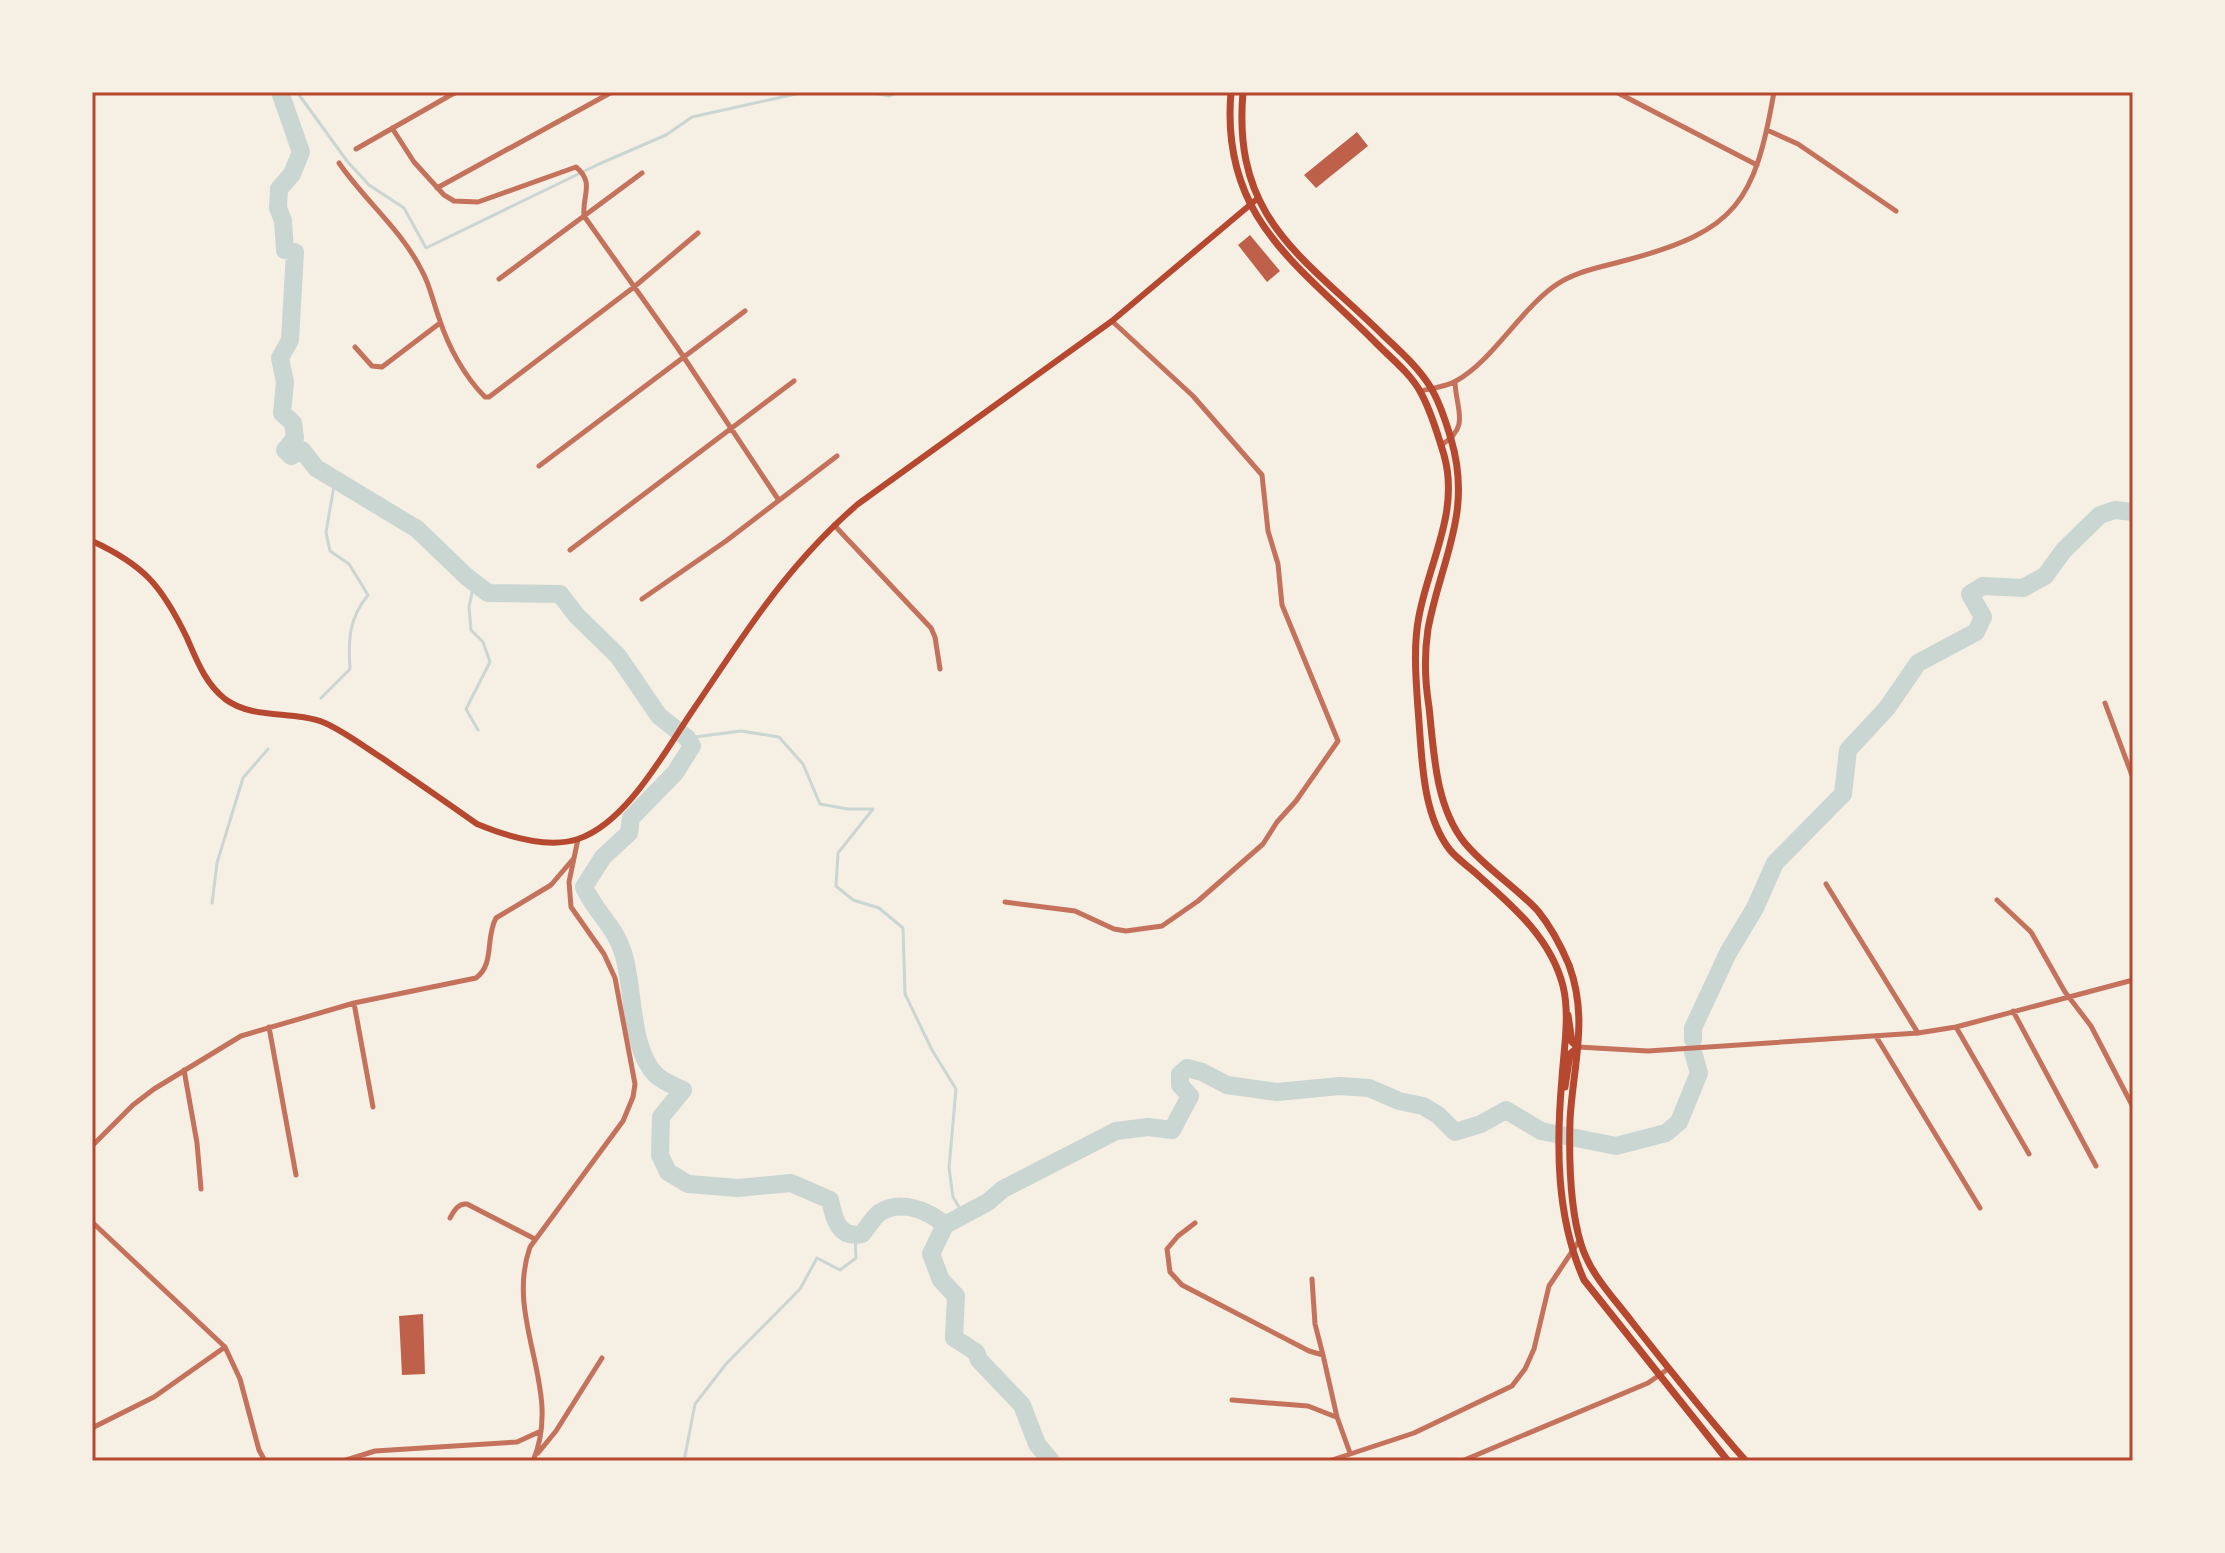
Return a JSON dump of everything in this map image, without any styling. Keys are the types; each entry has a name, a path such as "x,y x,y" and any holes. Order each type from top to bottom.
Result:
{"main road":[{"path":"1231,92 1228,120 1231,144 1249,206 1299,270 1365,332 1421,391 1441,445 1449,474 1448,510 1418,618 1416,656 1427,791 1437,826 1450,850 1505,899 1545,944 1557,964 1572,1042 1578,1047"},
{"path":"1243,92 1240,121 1243,150 1257,199 1289,246 1389,341 1431,388 1451,439 1458,466 1459,508 1452,545 1430,620 1425,657 1438,775 1443,799 1462,839 1539,912 1556,937 1568,963 1580,1008 1570,1120 1579,1241 1593,1272 1668,1369 1746,1461"},
{"path":"92,541 121,555 151,578 171,606 202,673 232,704 323,722 477,824 497,832 548,841 578,839 597,830 620,811 764,607 798,563 834,525 858,504 1112,321 1257,199"},
{"path":"1566,1008 1559,1152 1565,1223 1571,1251 1584,1280 1728,1461"},
{"path":"1560,1104 1570,1054 1578,1047"}],"street":[{"path":"356,149 454,92"},
{"path":"437,188 612,92"},
{"path":"1616,92 1757,165"},
{"path":"1421,391 1455,382 1474,367 1545,293 1565,279 1696,237 1727,216 1746,191 1757,165 1774,92"},
{"path":"392,128 414,162 437,188 454,201 466,204 576,167 580,169 588,182 584,216 684,357 778,499"},
{"path":"1767,130 1798,144 1896,211"},
{"path":"339,163 406,243 424,273 440,323 456,358 482,395 489,397 634,287 698,233"},
{"path":"499,279 642,173"},
{"path":"539,466 745,311"},
{"path":"1005,902 1075,911 1114,929 1126,931 1162,926 1198,901 1263,844 1338,741 1282,605 1278,564 1268,531 1262,475 1193,396 1112,321"},
{"path":"355,347 372,366 382,367 440,323"},
{"path":"570,550 794,381"},
{"path":"1441,445 1456,435 1460,421 1455,382"},
{"path":"642,599 726,541 837,456"},
{"path":"834,525 931,628 940,669"},
{"path":"2105,703 2133,778"},
{"path":"534,1459 543,1430 544,1410 525,1317 522,1279 527,1255 535,1239 623,1121 635,1084 615,978 604,954 571,907 569,882 578,839"},
{"path":"92,1146 133,1105 241,1036 354,1003 476,978 487,966 496,918 551,885 574,858"},
{"path":"1826,884 1918,1033"},
{"path":"1997,900 2027,926 2068,996 2091,1026 2133,1107"},
{"path":"1578,1047 1648,1051 1877,1038 1956,1027 2133,980"},
{"path":"354,1003 373,1107"},
{"path":"2013,1011 2096,1166"},
{"path":"269,1027 296,1175"},
{"path":"1956,1027 2029,1154"},
{"path":"1877,1038 1980,1208"},
{"path":"184,1070 197,1143 201,1189"},
{"path":"450,1218 455,1209 467,1204 535,1239"},
{"path":"92,1222 225,1347 240,1379 259,1450 265,1461"},
{"path":"1195,1223 1167,1249 1167,1264 1176,1279 1189,1290 1277,1336 1323,1355"},
{"path":"1329,1461 1414,1433 1512,1386 1525,1369 1534,1349 1549,1286 1579,1241"},
{"path":"1312,1279 1315,1324 1337,1417 1350,1453"},
{"path":"92,1428 154,1397 225,1347"},
{"path":"534,1459 556,1431 602,1358"},
{"path":"1462,1461 1660,1377 1668,1369"},
{"path":"1232,1400 1308,1406 1337,1417"},
{"path":"343,1461 375,1451 517,1442 543,1430"}],"building":[{"path":"1357,132 1368,146 1316,188 1304,175"},
{"path":"1250,235 1280,271 1267,282 1238,245"},
{"path":"423,1314 425,1374 402,1375 399,1316"}],"waterway":[{"path":"280,92 301,152 292,174 279,189 278,208 283,221 285,250 295,252 290,340 280,358 285,382 282,413 293,423 295,438 285,450 291,456 302,450 316,468 417,529 488,593 560,594 576,615 618,656 659,716 687,738 692,746 675,773 631,818 629,833 603,857 584,887 611,928 624,956 641,1050 656,1075 683,1090 661,1117 660,1155 668,1172 688,1184 738,1188 791,1183 830,1200 838,1226 854,1235 862,1234 879,1213 896,1207 914,1208 945,1225 931,1254 941,1280 956,1296 954,1338 976,1352 979,1360 1022,1405 1037,1444 1051,1461"},
{"path":"297,92 347,161 369,185 404,208 426,248 666,135 692,117 805,92"},
{"path":"870,92 889,96 899,92"},
{"path":"321,698 350,669 351,630 357,612 368,595 349,564 330,551 326,532 335,480"},
{"path":"1693,1040 1693,1028 1775,863 1843,794 1848,750 1887,708 1918,663 1976,632 1983,617 1970,594 1983,586 2023,588 2045,576 2064,550 2100,515 2115,510 2133,512"},
{"path":"474,583 469,607 471,630 483,642 490,662 466,709 478,730"},
{"path":"687,738 741,731 779,737 803,764 820,804 873,809 838,853 836,886 853,900 879,908 903,928 905,994 932,1050 956,1089 949,1168 953,1197 963,1214"},
{"path":"212,903 217,863 243,778 268,749"},
{"path":"945,1225 988,1202 1003,1189 1116,1131 1148,1127 1172,1130 1190,1096 1180,1085 1180,1074 1187,1068 1227,1085 1277,1092 1340,1086 1369,1088 1399,1101 1423,1106 1438,1115 1455,1132 1481,1124 1506,1110 1541,1131 1616,1146 1666,1133 1679,1122 1699,1073 1693,1052"},
{"path":"684,1461 695,1404 726,1364 800,1289 817,1258 840,1270 856,1258 855,1235"}]}
